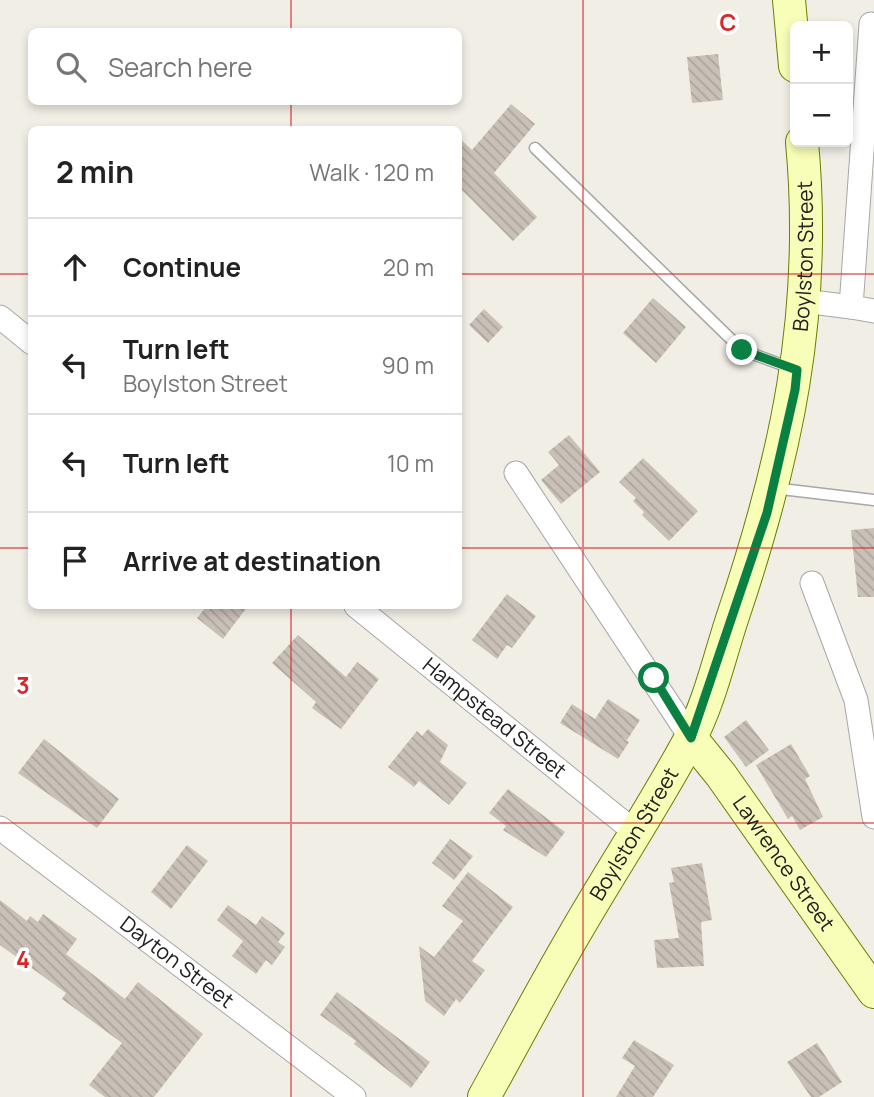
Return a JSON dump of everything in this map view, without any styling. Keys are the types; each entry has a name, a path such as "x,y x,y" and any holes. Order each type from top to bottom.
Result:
{"main road":[{"path":"789,0 791,21"},
{"name":"Boylston Street","path":"484,1097 691,738 742,591 773,488 797,370 804,301 806,178 803,147"},
{"name":"Lawrence Street","path":"691,738 737,797 874,992"}],"street":[{"path":"851,307 871,24"},
{"path":"804,301 874,311"},
{"path":"0,317 28,340"},
{"path":"516,473 691,738"},
{"path":"812,583 856,700 874,817"},
{"name":"Hampstead Street","path":"360,609 635,832"},
{"name":"Dayton Street","path":"0,828 354,1097"}],"lane":[{"path":"535,148 742,350 797,370"},
{"path":"773,488 874,500"}],"building":[{"path":"718,54 723,100 692,103 687,57"},
{"path":"511,104 535,124 494,173 537,217 513,241 462,190 462,141 472,150"},
{"path":"653,298 686,327 656,363 623,333"},
{"path":"484,309 503,327 488,343 469,325"},
{"path":"569,435 600,472 561,504 541,480 559,465 548,452"},
{"path":"643,458 698,511 669,541 642,515 644,512 633,501 636,498 619,482"},
{"path":"874,528 874,597 858,597 851,530"},
{"path":"507,594 536,616 512,648 507,645 497,659 472,640"},
{"path":"204,609 246,609 223,639 197,618"},
{"path":"298,635 346,677 357,662 379,679 341,729 312,708 316,702 272,663"},
{"path":"608,699 640,720 627,740 621,737 629,742 618,759 560,723 572,704 595,719"},
{"path":"746,720 769,750 746,767 724,737"},
{"path":"428,729 448,745 440,762 467,783 449,805 419,781 414,787 388,767 417,731 422,736"},
{"path":"44,739 119,799 97,828 18,773"},
{"path":"791,744 810,776 805,779 823,817 800,830 792,816 788,819 756,765"},
{"path":"508,789 565,832 546,857 503,830 506,826 489,813"},
{"path":"450,839 473,856 454,880 432,863"},
{"path":"187,845 208,861 171,909 151,892"},
{"path":"702,863 712,920 701,922 704,966 657,968 654,940 679,938 669,883 674,882 671,868"},
{"path":"468,872 513,907 472,961 485,970 460,1003 456,999 444,1016 425,1001 419,946 434,957 463,921 442,906"},
{"path":"0,900 27,921 30,916 38,922 43,914 77,939 66,954 125,999 138,982 203,1034 154,1097 105,1097 89,1085 122,1043 62,999 66,993 0,945"},
{"path":"228,905 256,925 262,916 285,933 278,942 285,947 272,965 266,960 256,974 232,956 243,941 217,920"},
{"path":"337,992 430,1062 411,1088 354,1044 356,1041 320,1015"},
{"path":"634,1040 674,1065 653,1097 616,1097 635,1066 622,1058"},
{"path":"817,1043 842,1082 819,1097 811,1097 787,1062"}],"route":[{"path":"654,678 691,738 767,513 795,390 797,370 742,350"}]}
